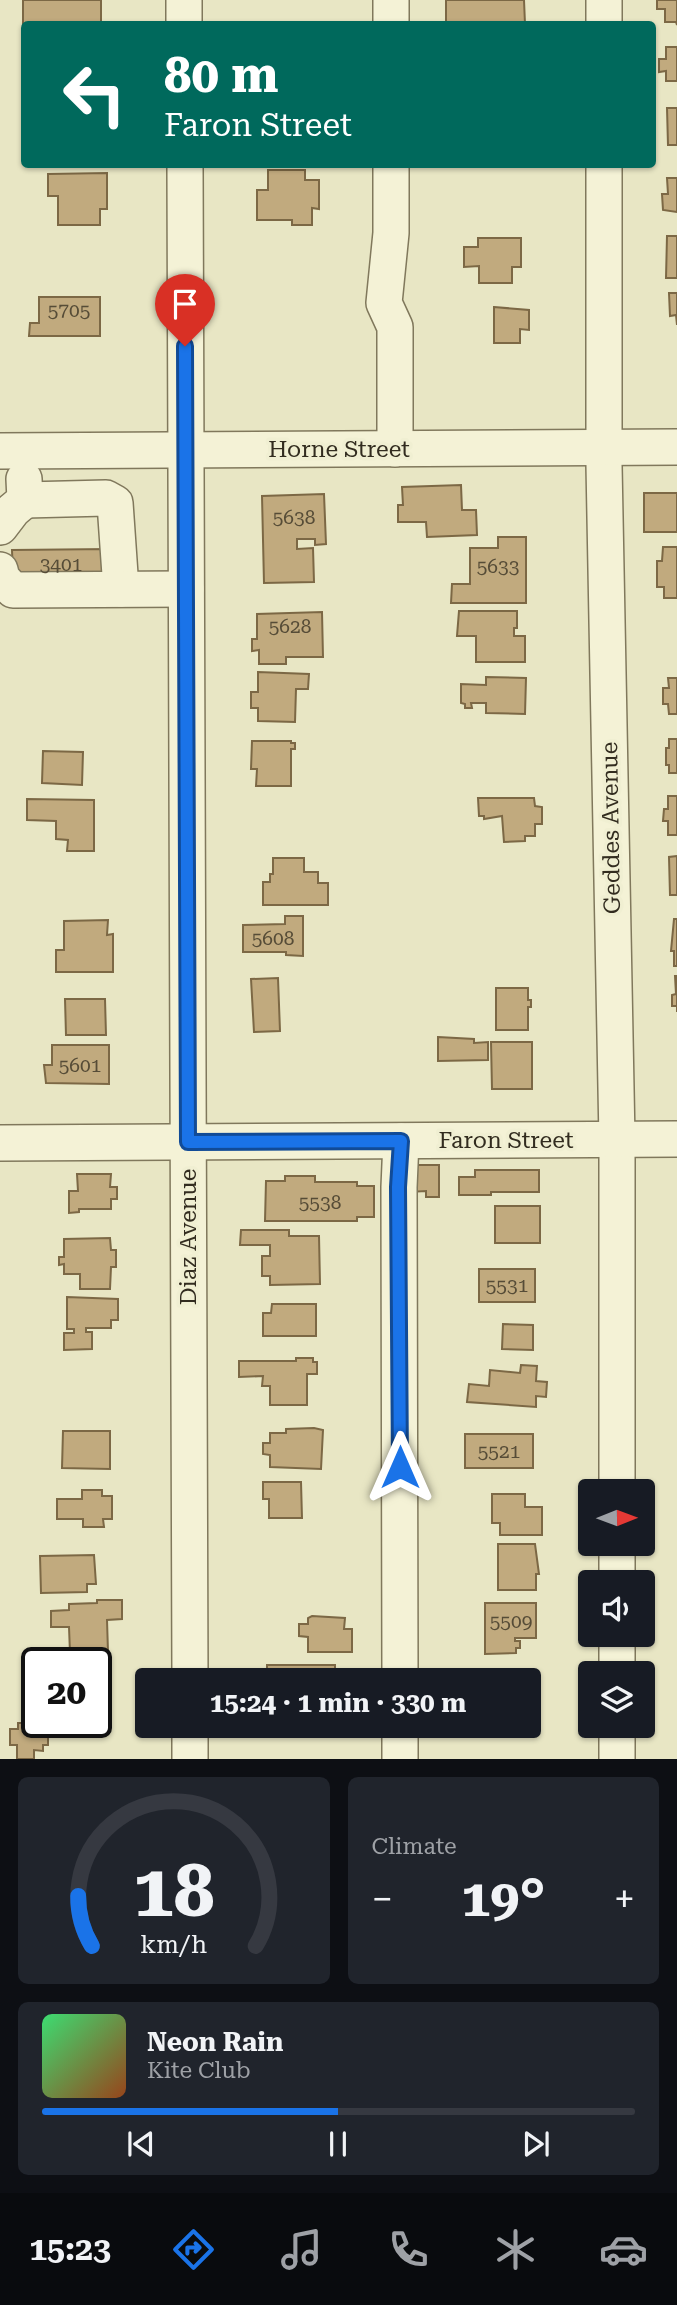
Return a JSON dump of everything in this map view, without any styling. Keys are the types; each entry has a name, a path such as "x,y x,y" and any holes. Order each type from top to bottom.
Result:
{"street":[{"path":"184,0 184,21"},
{"path":"391,0 391,21"},
{"path":"604,0 604,21"},
{"name":"Diaz Avenue","path":"185,168 190,1668"},
{"path":"391,168 391,233 384,303 395,327 396,449"},
{"name":"Geddes Avenue","path":"604,168 604,447 617,1140 617,1479"},
{"name":"Horne Street","path":"11,451 677,447"},
{"path":"88,498 89,450"},
{"path":"11,451 25,500"},
{"path":"0,527 25,500 106,498 116,503 121,589"},
{"path":"1,575 13,590 186,589"},
{"name":"Faron Street","path":"0,1143 677,1139"},
{"path":"400,1668 398,1187 401,1141"},
{"path":"190,1738 190,1759"},
{"path":"400,1738 400,1759"},
{"path":"617,1738 617,1759"}],"building":[{"path":"23,0 101,0 101,21 23,21"},
{"path":"446,0 524,0 525,21 446,21"},
{"path":"657,0 677,0 677,25 676,22 665,22 665,9 657,9"},
{"path":"666,47 677,47 677,81 666,81 666,71 659,72 659,59 666,59"},
{"path":"667,108 677,108 677,145 668,145"},
{"path":"268,170 305,170 305,180 319,180 319,209 312,208 312,225 292,225 292,220 257,220 257,190 268,190"},
{"path":"107,173 107,209 100,209 100,225 58,225 58,196 48,196 48,174"},
{"path":"667,178 677,178 677,212 663,210 662,194 668,194"},
{"path":"667,236 677,236 677,278 666,278"},
{"path":"478,238 521,238 521,267 512,267 512,283 479,283 479,266 464,267 464,247 478,247"},
{"path":"669,293 677,293 677,325 676,315 670,316"},
{"path":"39,297 100,297 100,336 29,336 30,323 39,323"},
{"path":"494,307 529,310 529,330 520,329 520,343 494,343"},
{"path":"461,485 462,510 476,510 477,535 427,537 426,522 398,522 398,505 403,505 402,487"},
{"path":"644,493 677,493 677,532 644,532"},
{"path":"324,494 326,544 315,545 315,539 297,539 297,549 313,548 314,582 264,583 262,496"},
{"path":"498,537 526,537 526,603 451,603 452,584 470,584 470,548 498,548"},
{"path":"663,547 677,547 677,598 664,598 664,587 657,587 657,561 662,561"},
{"path":"110,549 110,577 13,578 12,550"},
{"path":"459,611 517,611 514,636 525,636 525,662 476,662 476,636 457,636"},
{"path":"322,612 323,657 286,657 286,664 259,664 259,650 252,651 252,639 257,639 257,614"},
{"path":"258,672 309,674 308,689 296,689 295,722 258,721 258,708 251,708 251,692 258,692"},
{"path":"486,677 526,678 525,714 486,713 486,703 471,703 472,708 465,708 465,704 461,703 461,684 486,685"},
{"path":"668,678 677,678 677,714 669,714 668,704 663,704 663,688 669,688"},
{"path":"669,739 677,739 677,773 669,773 669,765 666,765"},
{"path":"252,741 295,743 295,749 291,749 291,786 256,786 257,769 251,769"},
{"path":"43,751 83,752 82,785 42,783"},
{"path":"668,796 677,796 677,835 668,835 668,821 663,821 664,809 668,809"},
{"path":"478,798 534,798 535,806 542,807 542,824 535,824 535,836 525,836 525,841 504,842 502,816 484,819 484,816 479,816"},
{"path":"27,799 94,800 94,851 67,851 68,840 56,839 56,821 27,820"},
{"path":"677,856 677,895 670,895 669,857"},
{"path":"273,858 304,858 304,872 318,872 318,883 328,883 328,905 263,905 263,882 270,882"},
{"path":"285,916 303,916 303,956 286,955 286,952 243,952 243,925 285,924"},
{"path":"674,919 677,919 677,966 674,966 674,951 671,951"},
{"path":"108,920 107,935 113,934 113,972 56,972 56,950 64,950 64,921"},
{"path":"675,976 677,1006 672,1006 672,995 676,994"},
{"path":"278,978 280,1031 254,1032 251,979"},
{"path":"496,988 528,988 531,1007 528,1007 528,1030 496,1030"},
{"path":"65,999 105,999 106,1035 66,1035"},
{"path":"438,1037 474,1039 474,1043 488,1042 488,1060 438,1061"},
{"path":"491,1042 532,1042 532,1089 492,1089"},
{"path":"52,1045 109,1045 109,1084 46,1083 44,1065 52,1065"},
{"path":"408,1165 439,1165 439,1197 426,1197 426,1191 409,1192"},
{"path":"475,1170 539,1170 539,1192 459,1195 459,1177 475,1177"},
{"path":"77,1174 111,1174 110,1187 117,1187 117,1199 111,1199 111,1209 79,1209 79,1212 69,1213 69,1191 78,1191"},
{"path":"285,1176 315,1176 315,1182 357,1182 357,1186 374,1186 374,1217 357,1217 357,1221 265,1221 266,1181 285,1181"},
{"path":"495,1206 540,1206 540,1243 495,1243"},
{"path":"241,1230 289,1230 289,1236 319,1236 320,1284 270,1285 270,1276 262,1276 262,1256 270,1256 270,1245 240,1245"},
{"path":"110,1238 111,1250 116,1250 116,1267 111,1267 110,1289 80,1289 80,1274 64,1274 64,1264 59,1265 59,1257 64,1257 64,1239"},
{"path":"479,1269 535,1269 535,1302 479,1302"},
{"path":"67,1297 118,1299 118,1320 111,1320 111,1328 86,1328 86,1332 92,1332 92,1349 64,1350 64,1333 74,1333 74,1329 67,1329"},
{"path":"272,1304 316,1304 316,1336 263,1336 263,1313 271,1313"},
{"path":"503,1324 533,1325 533,1350 502,1349"},
{"path":"296,1358 313,1358 313,1362 317,1362 317,1374 307,1374 307,1405 270,1405 270,1386 262,1386 263,1376 239,1377 239,1361 296,1361"},
{"path":"521,1365 537,1366 536,1381 547,1382 546,1397 536,1396 536,1407 467,1402 469,1384 489,1386 490,1370 520,1373"},
{"path":"286,1429 323,1430 321,1469 270,1467 270,1455 263,1454 263,1443 270,1443 270,1433 286,1433"},
{"path":"63,1431 110,1431 110,1469 62,1468"},
{"path":"465,1434 533,1434 533,1468 465,1468"},
{"path":"263,1482 301,1482 302,1518 269,1518 269,1499 263,1499"},
{"path":"82,1490 102,1490 102,1496 112,1496 112,1519 103,1519 104,1527 83,1527 83,1519 57,1519 57,1499 82,1499"},
{"path":"492,1494 525,1494 525,1507 542,1507 542,1535 500,1535 500,1523 492,1523"},
{"path":"498,1544 535,1544 539,1574 536,1574 536,1590 498,1590"},
{"path":"94,1555 96,1584 87,1584 87,1592 41,1593 40,1556"},
{"path":"97,1600 122,1600 122,1619 107,1620 108,1647 70,1647 69,1627 51,1627 51,1611 69,1610 69,1604 97,1603"},
{"path":"485,1603 536,1603 536,1638 515,1638 515,1641 520,1641 520,1648 516,1648 516,1653 485,1654"},
{"path":"308,1618 345,1618 344,1629 352,1629 352,1652 308,1652 308,1637 299,1636 299,1624 308,1624"},
{"path":"267,1665 335,1665 335,1668 267,1668"},
{"path":"18,1723 21,1723 21,1738 48,1738 48,1745 43,1745 43,1751 34,1750 34,1759 17,1759 17,1745 10,1745 10,1729 18,1729"}],"route":[{"path":"185,346 188,1142 401,1141 398,1187 400,1467"}]}
